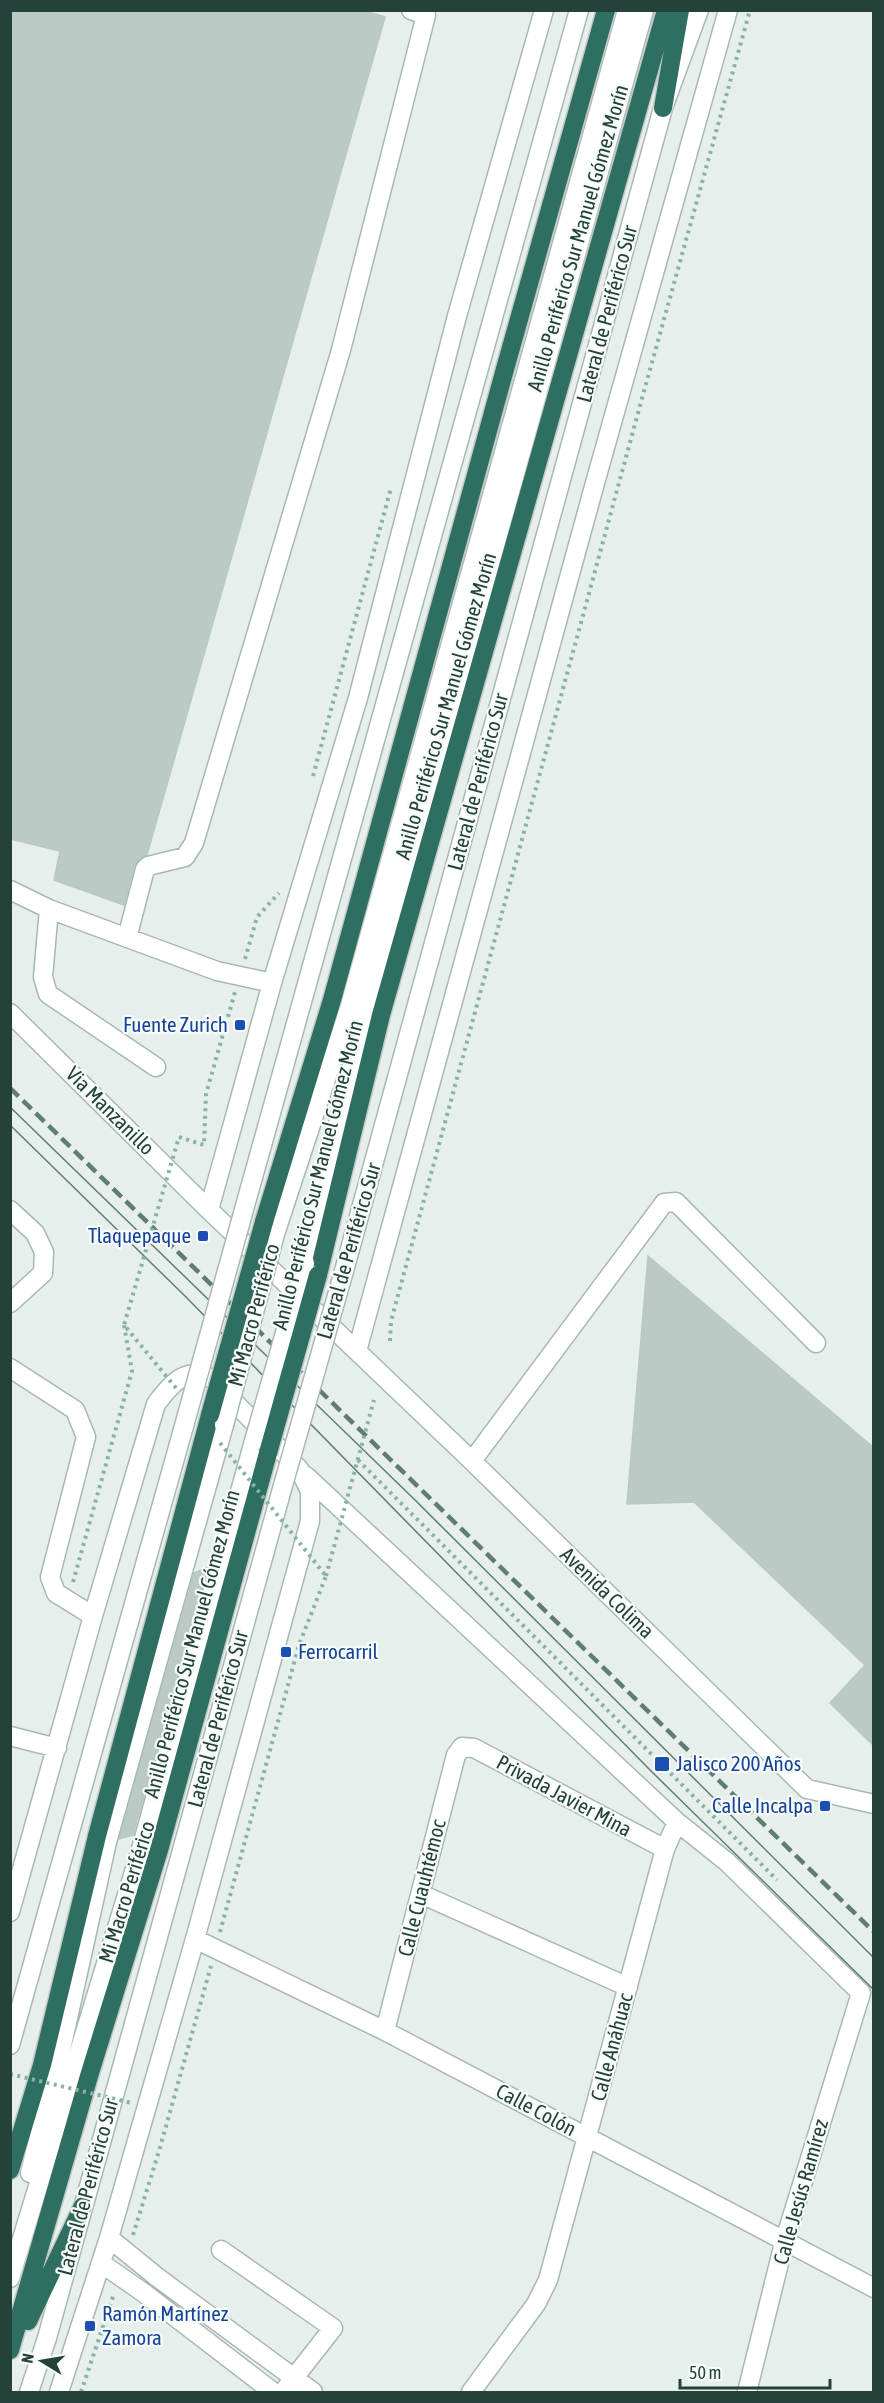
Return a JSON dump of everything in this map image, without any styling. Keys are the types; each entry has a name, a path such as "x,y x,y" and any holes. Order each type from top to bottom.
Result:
{"highway":[{"name":"Anillo Periférico Sur Manuel Gómez Morín","path":"10,2170 42,2065 97,1836 216,1425 505,369 606,10"},
{"name":"Anillo Periférico Sur Manuel Gómez Morín","path":"10,2350 89,2076 159,1850 261,1447 666,10"},
{"path":"663,108 680,10"},
{"path":"10,2358 83,2206"}],"street":[{"path":"209,1210 272,983 358,698 457,316 544,10"},
{"path":"10,2045 579,10"},
{"name":"Mi Macro Periférico","path":"270,1228 350,1006 627,10"},
{"name":"Mi Macro Periférico","path":"311,1269 365,1012 644,10"},
{"name":"Lateral de Periférico Sur","path":"29,2392 344,1271 663,108 699,10"},
{"path":"357,1351 598,471 728,10"},
{"path":"127,938 145,869 148,866 185,857 194,843 341,350 421,12"},
{"path":"10,890 50,909 217,971 272,983"},
{"path":"50,909 43,977 48,994 156,1067"},
{"name":"Via Manzanillo","path":"10,1013 209,1210 357,1351"},
{"path":"472,1461 664,1203 676,1202 816,1343"},
{"path":"10,1210 35,1233 44,1252 43,1273 10,1303"},
{"name":"Avenida Colima","path":"357,1351 807,1789 873,1804"},
{"path":"10,1368 75,1410 86,1437 50,1577 56,1593 93,1617"},
{"path":"10,1912 156,1404 171,1384 186,1377 203,1374 212,1379 299,1469 676,1822"},
{"name":"Mi Macro Periférico","path":"10,2244 62,2044 107,1842 216,1425"},
{"name":"Mi Macro Periférico","path":"10,2278 261,1447"},
{"path":"59,2392 109,2238 195,1939 310,1521 310,1491 299,1469"},
{"path":"10,1736 57,1748"},
{"name":"Privada Javier Mina","path":"462,1747 474,1748 665,1850"},
{"name":"Calle Cuauhtémoc","path":"385,2031 456,1755 462,1747"},
{"name":"Calle Anáhuac","path":"471,2392 536,2304 548,2280 665,1850 676,1822"},
{"name":"Calle Jesús Ramírez","path":"676,1822 727,1862 861,1993 784,2243 747,2392"},
{"path":"421,1894 628,1987"},
{"name":"Calle Colón","path":"195,1939 385,2031 873,2288"},
{"path":"109,2238 288,2385 313,2392"},
{"path":"221,2250 333,2328 288,2385"},
{"path":"101,2263 273,2392"}],"path":[{"path":"390,1341 391,1321 647,379 750,10"},
{"path":"310,786 391,487"},
{"path":"183,1398 124,1325 179,1137 204,1145 206,1094 257,916 282,889"},
{"path":"127,2253 159,2151 299,1645 326,1576 374,1401"},
{"path":"216,1425 326,1576"},
{"path":"358,1460 777,1880"},
{"path":"10,2074 132,2103"},
{"path":"81,2392 119,2276"}],"building":[{"path":"10,10 361,10 385,17 147,855 140,858 134,866 124,905 54,880 60,851 10,839"},
{"path":"648,1256 873,1447 873,1745 830,1703 865,1665 694,1502 627,1504"},
{"path":"208,1567 133,1835 119,1839 194,1573"}],"tram line":[{"path":"10,1107 414,1499 874,1958"},
{"path":"10,1125 186,1297 650,1770 874,1990"}],"railway":[{"path":"10,1088 874,1932"}],"place":[{"name":"Fuente Zurich","path":"240,1025"},
{"name":"Tlaquepaque","path":"203,1236"},
{"name":"Ferrocarril","path":"286,1652"},
{"name":"Jalisco 200 Años","path":"662,1764"},
{"name":"Calle Incalpa","path":"825,1806"},
{"name":"Ramón Martínez Zamora","path":"90,2326"}]}
